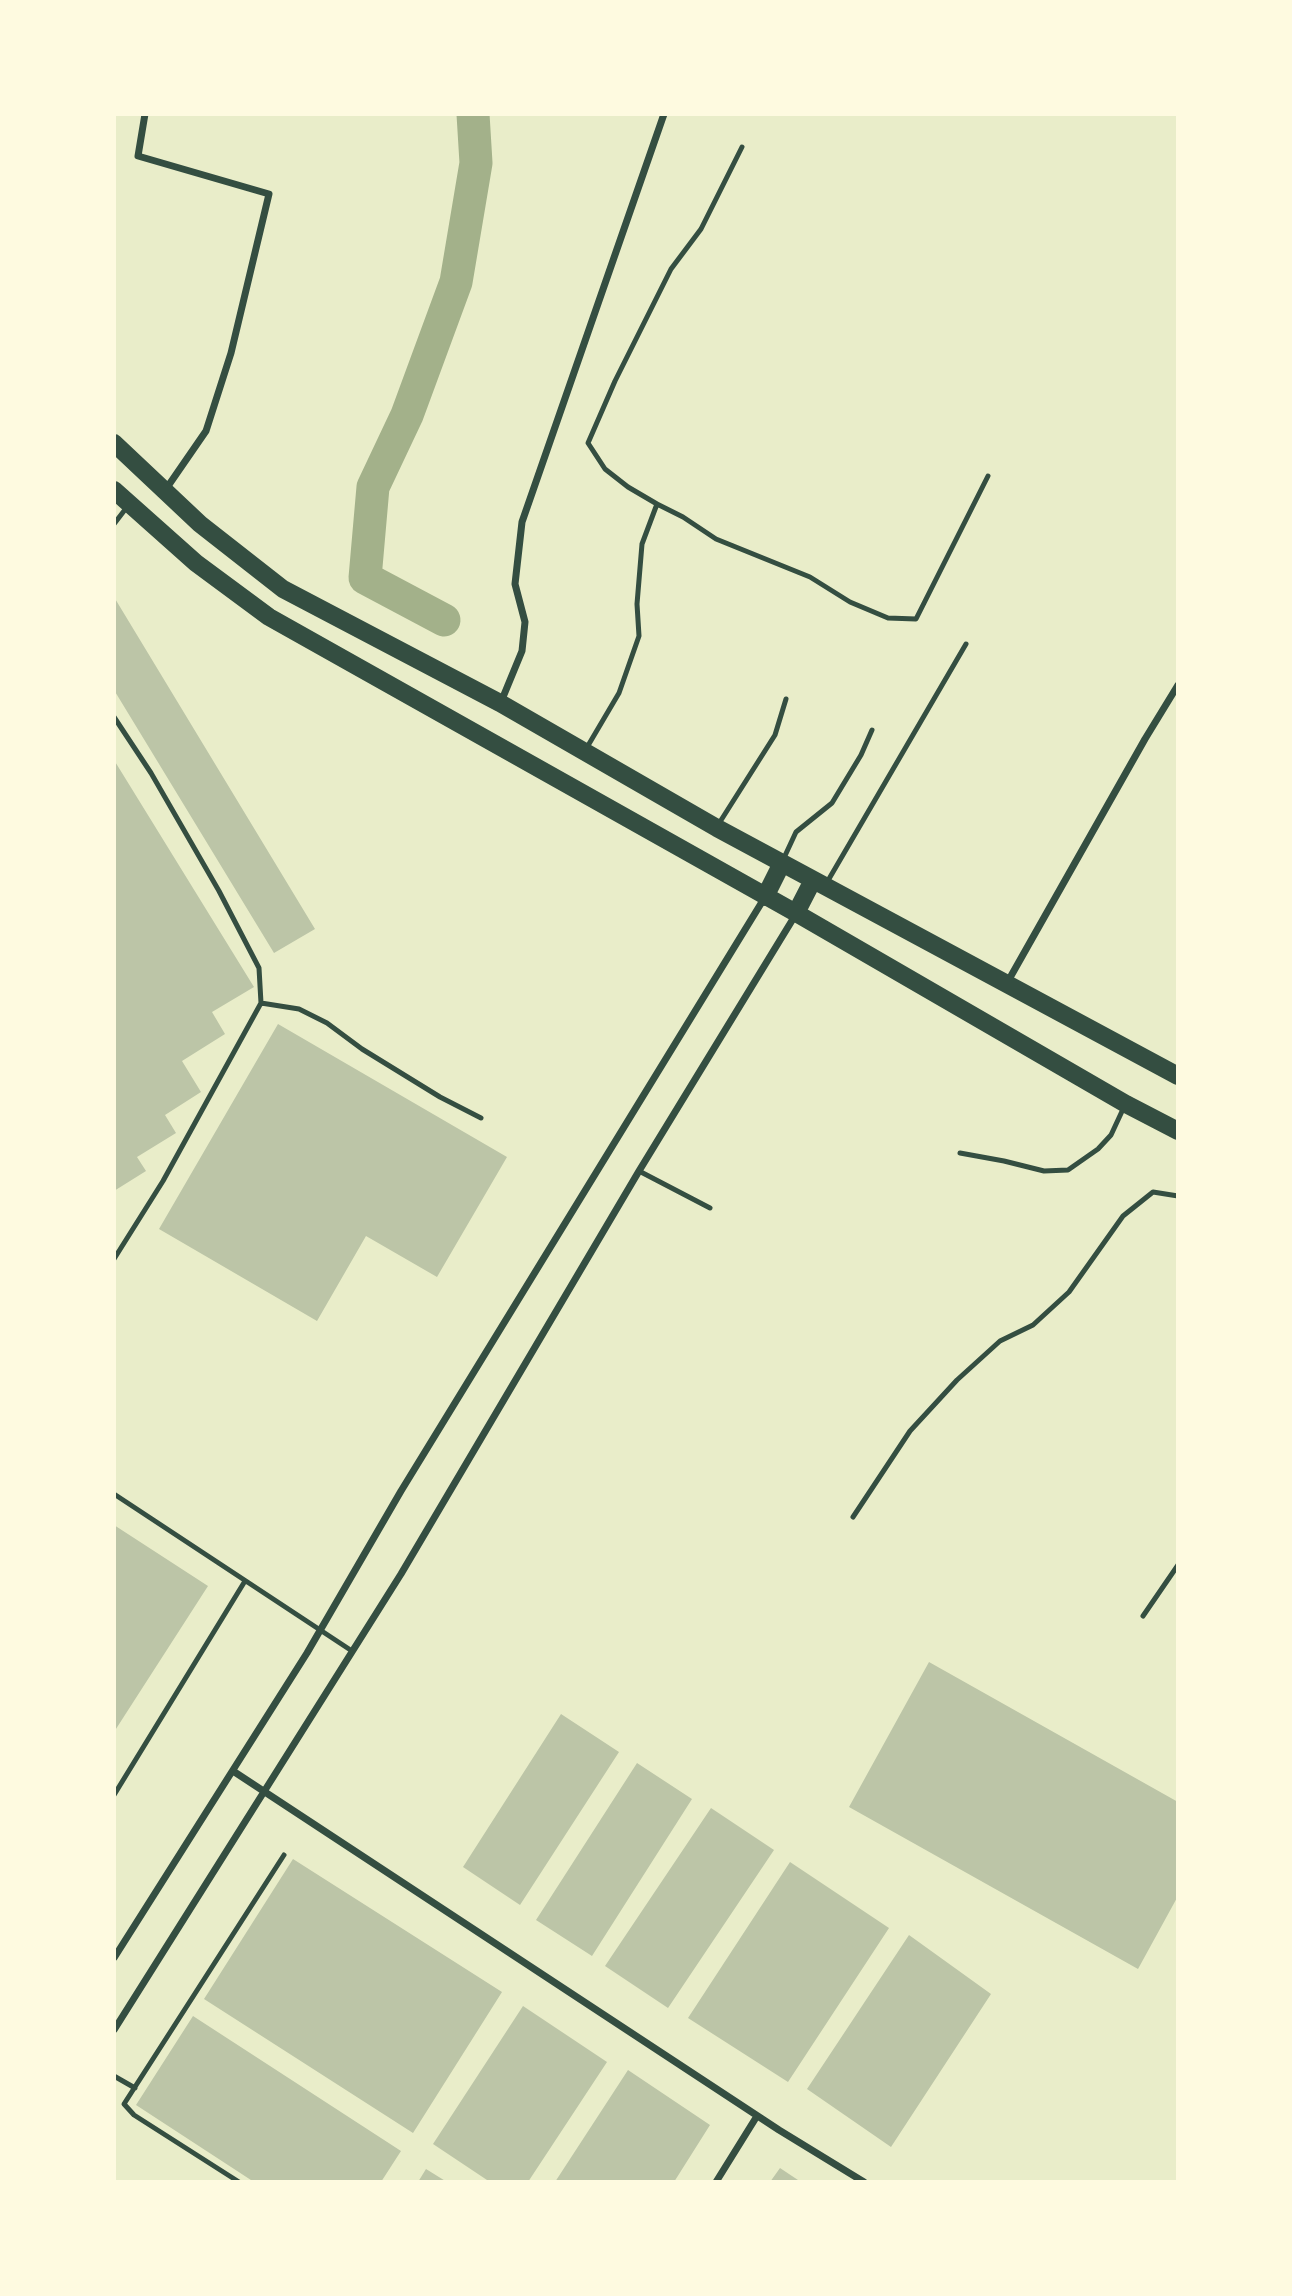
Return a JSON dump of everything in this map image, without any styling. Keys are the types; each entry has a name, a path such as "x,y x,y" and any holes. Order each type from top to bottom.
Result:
{"highway":[{"path":"114,443 200,524 283,589 500,703 717,828 1178,1076"},
{"path":"114,489 196,563 269,617 1178,1131"},
{"path":"765,897 782,863"},
{"path":"796,913 819,883"}],"street":[{"path":"145,114 138,156 269,194 237,329 206,431 164,492"},
{"path":"500,703 522,651 525,622 515,584 523,522 664,114"},
{"path":"1007,984 1178,685"},
{"path":"114,1958 233,1771 765,897"},
{"path":"114,2030 401,1574 639,1171 796,913"},
{"path":"233,1771 757,2116 864,2182"},
{"path":"716,2182 757,2116"}],"lane":[{"path":"742,147 701,229 671,268 615,381 588,443 605,469 628,487 683,517 716,539 810,577 850,601 888,618 916,619 988,476"},
{"path":"114,524 129,503"},
{"path":"584,752 619,693 639,636 637,604 642,544 657,503"},
{"path":"819,883 967,644"},
{"path":"717,828 775,735 786,699"},
{"path":"114,717 151,773 219,891 259,968 261,1003 163,1181 114,1259"},
{"path":"782,863 796,832 832,803 862,755 872,730"},
{"path":"261,1003 299,1009 327,1023 362,1049 439,1097 481,1118"},
{"path":"960,1153 1044,1171 1068,1170 1098,1150 1111,1135 1126,1104"},
{"path":"639,1171 710,1208"},
{"path":"853,1517 910,1431 957,1380 1000,1341 1033,1325 1069,1292 1122,1216 1153,1192 1178,1196"},
{"path":"114,1494 352,1651"},
{"path":"1143,1616 1178,1565"},
{"path":"114,1795 245,1581"},
{"path":"239,2182 134,2115 124,2105 284,1855"},
{"path":"114,2076 135,2088"}],"building":[{"path":"114,597 315,929 274,953 114,690"},
{"path":"114,760 254,987 212,1012 225,1034 182,1061 201,1092 165,1115 176,1133 137,1157 146,1171 114,1191"},
{"path":"278,1024 507,1157 437,1277 366,1236 317,1321 159,1229"},
{"path":"114,1525 208,1586 114,1732"},
{"path":"929,1662 1178,1802 1178,1896 1138,1969 849,1807"},
{"path":"561,1714 619,1752 520,1905 463,1867"},
{"path":"637,1763 692,1799 592,1956 536,1920"},
{"path":"711,1808 774,1850 668,2008 605,1966"},
{"path":"293,1859 502,1992 413,2133 204,1999"},
{"path":"790,1862 889,1928 788,2082 688,2018"},
{"path":"909,1935 991,1994 891,2147 807,2089"},
{"path":"523,2006 607,2062 528,2182 490,2182 433,2144"},
{"path":"193,2016 401,2151 381,2182 254,2182 136,2105"},
{"path":"628,2070 710,2125 674,2182 555,2182"},
{"path":"780,2168 801,2182 770,2182"},
{"path":"426,2169 447,2182 418,2182"}],"waterway":[{"path":"444,620 365,578 373,487 407,415 456,282 476,163 473,114"}]}
